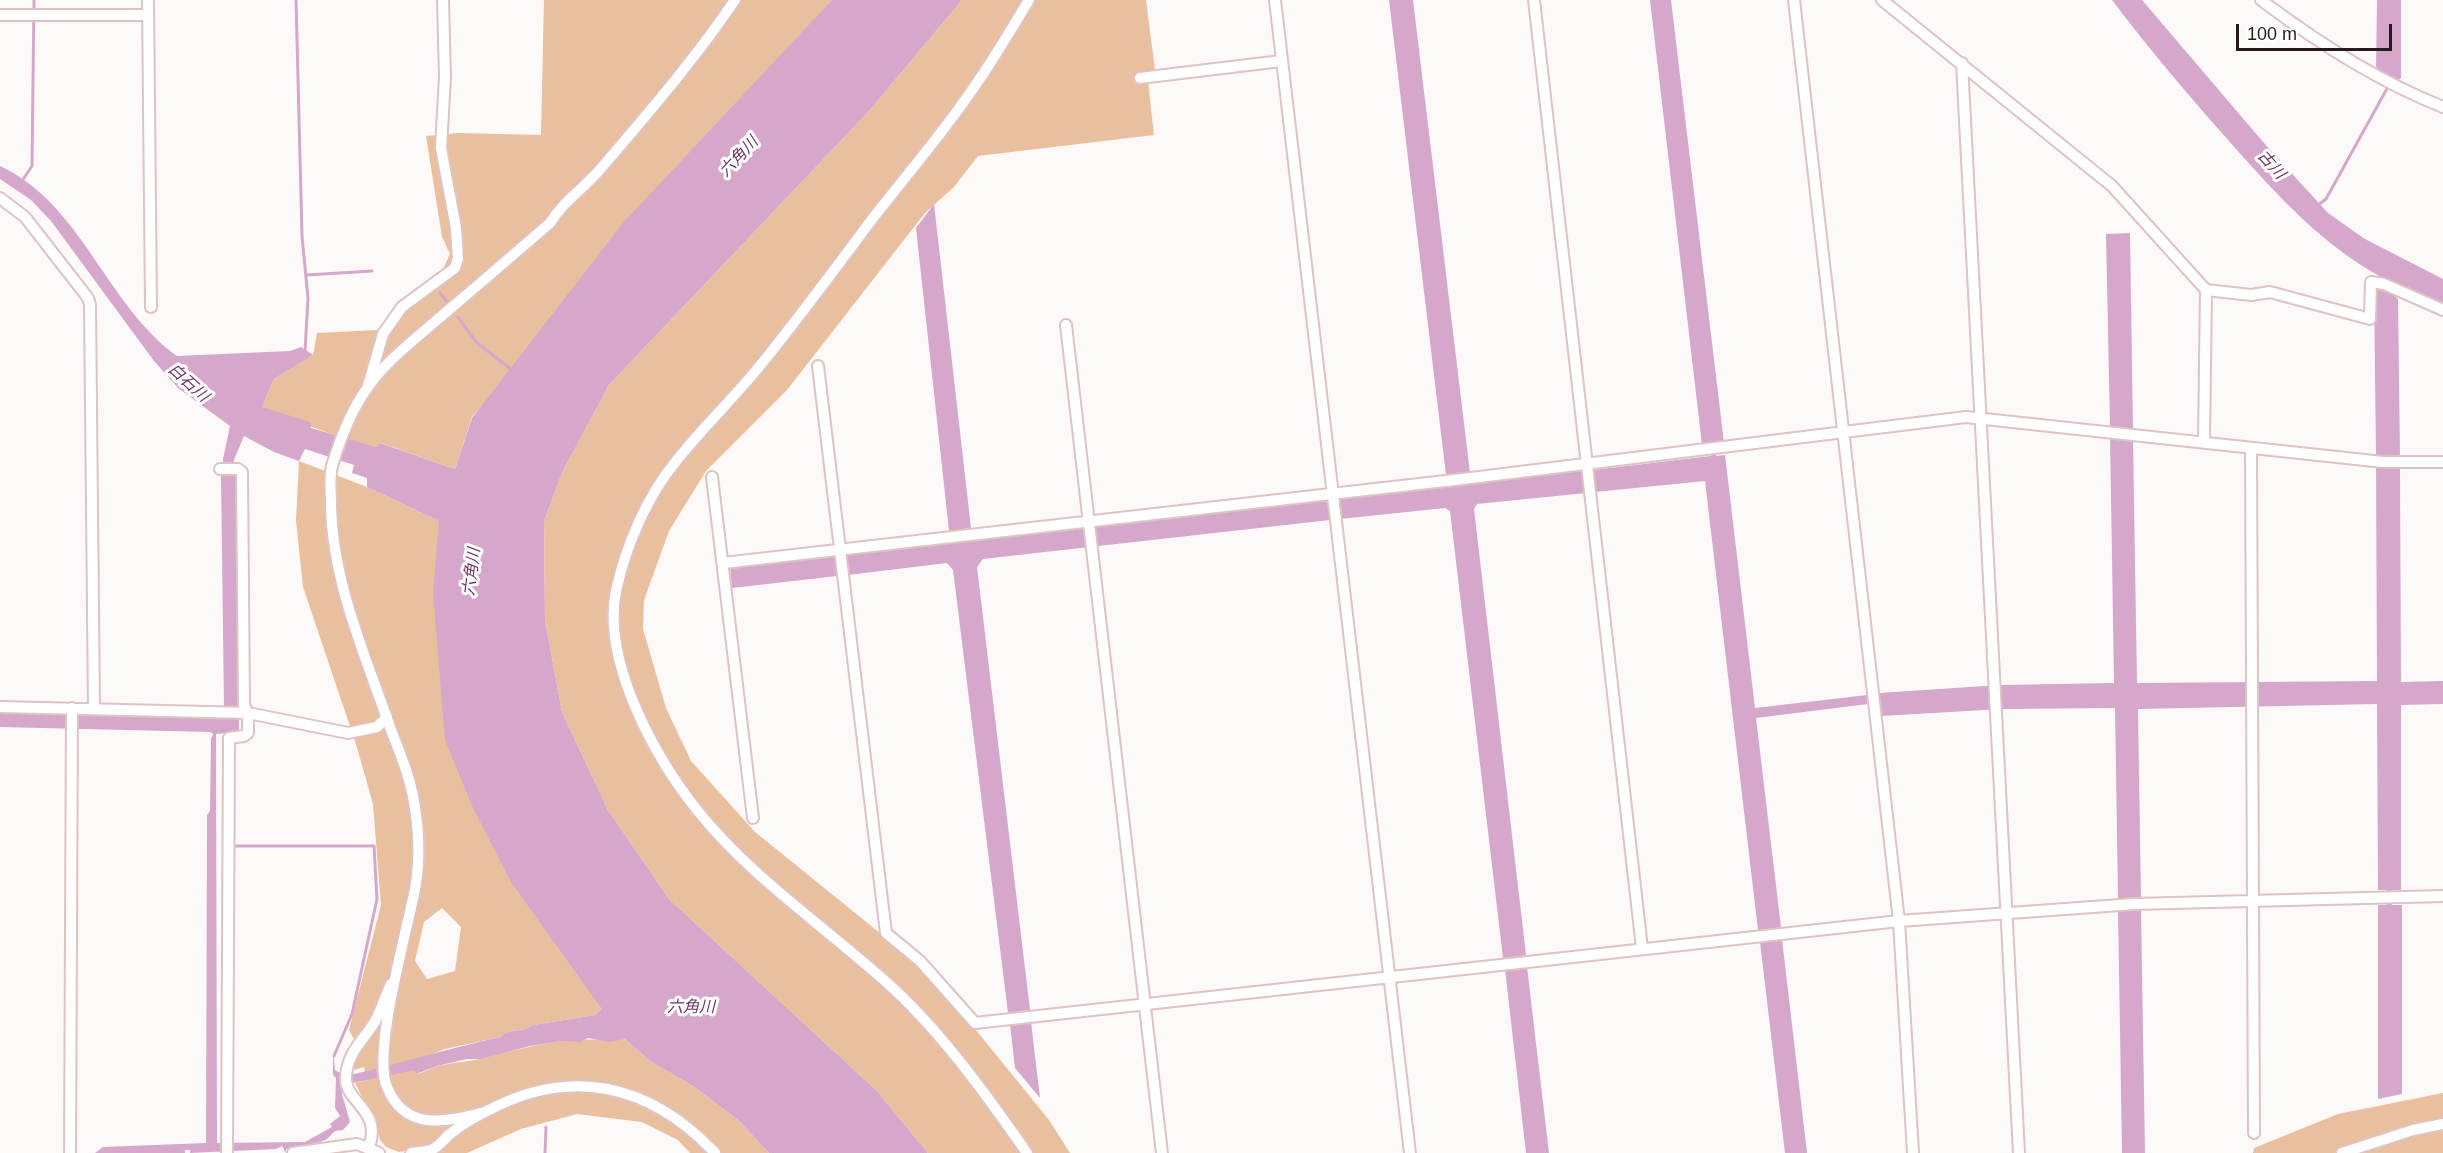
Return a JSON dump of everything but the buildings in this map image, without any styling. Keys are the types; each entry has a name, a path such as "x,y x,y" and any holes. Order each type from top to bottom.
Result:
{"street":[{"path":"148,0 151,307"},
{"path":"368,387 383,334 402,307 455,268 458,258 456,228 441,148 445,77 443,0"},
{"path":"484,1112 454,1118 413,1118 404,1114 393,1100 385,1084 382,1055 415,888 417,840 412,793 342,580 332,522 331,470 344,429 368,387 401,351 550,223 564,202 586,186 659,103 735,0"},
{"path":"1027,1153 960,1065 897,992 772,888 732,849 691,802 666,768 641,723 627,685 618,647 614,610 616,591 629,547 661,482 678,459 777,345 982,76 1029,0"},
{"path":"1275,0 1410,1153"},
{"path":"1534,0 1642,948"},
{"path":"1794,0 1899,921 1913,1153"},
{"path":"1882,0 2112,186 2206,290 2251,295 2270,292 2370,319 2371,282 2384,284 2443,310"},
{"path":"2261,0 2337,53 2390,84 2443,106"},
{"path":"0,15 148,15"},
{"path":"1140,78 1281,61"},
{"path":"1962,63 2019,1153"},
{"path":"0,198 25,217 88,298 90,305 94,709"},
{"path":"2204,441 2206,290"},
{"path":"1066,325 1162,1153"},
{"path":"818,366 886,933 920,960 975,1023 1389,975 1899,921 2129,904 2443,896"},
{"path":"723,562 1982,417 2388,462 2443,462"},
{"path":"2252,448 2254,1133"},
{"path":"220,469 238,469 242,472 244,705 248,713 248,733 229,738 227,1153"},
{"path":"712,477 753,818"},
{"path":"0,707 248,713 348,733 378,727 387,717"},
{"path":"70,1153 72,710"},
{"path":"293,1153 357,1143 374,1150 370,1119 347,1080 350,1056 374,1023 399,964"},
{"path":"411,1153 434,1149 450,1134 484,1112 520,1096 547,1089 594,1085 620,1089 646,1101 675,1118 715,1153"},
{"path":"2342,1153 2384,1138 2443,1124"}],"shaded area":[{"path":"544,0 832,0 472,417 455,469 381,443 376,447 347,439 262,407 274,379 313,355 317,333 377,330 398,304 441,273 450,254 442,237 426,136 459,133 541,135"},
{"path":"962,0 1146,0 1155,70 1147,72 1154,135 978,156 954,187 925,213 787,390 706,471 669,531 644,600 643,629 666,708 691,761 755,832 917,963 971,1024 1049,1120 1070,1153 928,1153 876,1090 669,899 608,810 562,712 545,620 544,521 562,473 609,385 870,110"},
{"path":"299,461 367,487 439,521 602,1009 595,1015 533,1025 508,1032 500,1037 445,1049 414,1061 379,1069 416,1070 417,1074 435,1067 561,1041 625,1039 650,1061 696,1088 739,1121 769,1153 690,1153 678,1140 642,1122 577,1114 521,1129 467,1153 435,1153 422,1148 399,1152 386,1147 380,1140 377,1126 355,1083 367,1080 364,1067 351,1071 358,1047 349,1030 381,905 373,804 356,744 303,587 296,520","holes":["442,908 461,927 455,971 427,979 415,961 424,922"]},
{"path":"2443,1093 2443,1153 2253,1153 2254,1148 2338,1114"}],"water":[{"path":"832,0 962,0 870,110 609,385 562,473 544,521 545,620 562,712 608,810 669,899 876,1090 928,1153 769,1153 739,1121 696,1088 650,1061 625,1039 610,1042 588,1038 580,1042 562,1041 530,1046 481,1059 467,1059 437,1066 416,1074 415,1070 343,1085 342,1094 350,1122 343,1130 335,1131 327,1139 311,1146 286,1149 286,1153 282,1146 276,1149 190,1153 190,1150 185,1150 185,1153 95,1153 103,1147 206,1143 207,815 210,811 211,739 213,734 210,732 0,727 0,713 229,718 229,707 224,707 221,476 230,426 178,388 154,361 51,221 31,200 0,179 0,166 28,183 52,205 73,229 131,310 152,335 177,356 290,351 301,347 313,355 274,379 262,407 310,422 311,428 376,447 380,443 455,469 472,418 623,223","holes":["244,436 274,452 299,461 305,449 354,465 352,473 367,478 367,487 439,521 433,593 445,740 473,808 511,882 602,1009 595,1015 533,1025 508,1032 500,1037 341,1077 340,1073 335,1070 333,1051 333,1075 336,1078 335,1108 340,1116 330,1124 332,1127 305,1142 217,1143 216,734 239,732 239,718 235,718 235,708 239,707 234,460"]},
{"name":"古川","path":"1389,0 1413,0 1470,473 1460,474 1462,484 1583,471 1594,478 1593,470 1711,456 1710,445 1702,445 1650,0 1671,0 1724,443 1715,444 1716,456 1725,455 1755,708 1867,695 1867,698 1879,697 1879,693 2000,685 2114,683 2110,436 2118,437 2118,427 2110,426 2106,234 2130,233 2133,429 2124,428 2125,437 2133,439 2137,683 2377,681 2376,468 2385,468 2385,456 2376,456 2374,286 2389,281 2366,268 2323,237 2283,200 2184,89 2112,0 2142,0 2264,143 2328,213 2365,239 2443,279 2443,305 2392,293 2398,299 2400,456 2392,456 2392,467 2400,468 2401,682 2443,681 2443,704 2401,705 2401,890 2392,890 2392,905 2402,905 2402,1094 2378,1099 2378,905 2387,905 2387,890 2378,890 2377,704 2138,709 2141,898 2132,899 2132,910 2141,910 2145,1153 2122,1153 2118,910 2127,910 2127,899 2118,899 2115,708 2001,709 1882,716 1880,701 1868,702 1868,704 1756,718 1781,927 1771,929 1773,940 1782,939 1807,1153 1785,1153 1760,942 1769,941 1768,929 1758,930 1705,481 1595,492 1594,484 1585,485 1586,493 1477,504 1474,509 1526,955 1516,957 1518,967 1527,967 1549,1153 1526,1153 1505,969 1513,968 1512,957 1503,958 1450,511 1445,508 1340,519 1339,511 1329,513 1330,520 983,559 977,567 1030,1010 1021,1011 1022,1023 1031,1022 1040,1098 1015,1068 1010,1024 1018,1023 1017,1012 1008,1013 953,570 947,563 848,575 846,567 836,568 837,576 732,588 730,567 835,555 836,563 846,562 845,554 960,541 958,530 949,531 916,228 934,204 971,528 963,529 964,541 1328,500 1329,508 1339,507 1338,499 1456,485 1454,475 1446,475"},
{"path":"2377,0 2401,0 2401,78 2397,81 2378,71 2376,66"}],"waterway":[{"path":"22,181 32,166 34,0"},
{"path":"296,0 302,236 308,298 305,351"},
{"path":"2318,205 2326,199 2389,85"},
{"path":"307,275 372,271"},
{"path":"440,293 448,303"},
{"path":"458,317 476,342 512,370"},
{"path":"233,846 374,846 377,899 352,1014 334,1056"},
{"path":"545,1153 546,1127"}],"water label":[{"name":"六角川","path":"739,157"},
{"name":"白石川","path":"188,383"},
{"name":"六角川","path":"472,572"},
{"name":"六角川","path":"691,1008"}]}
